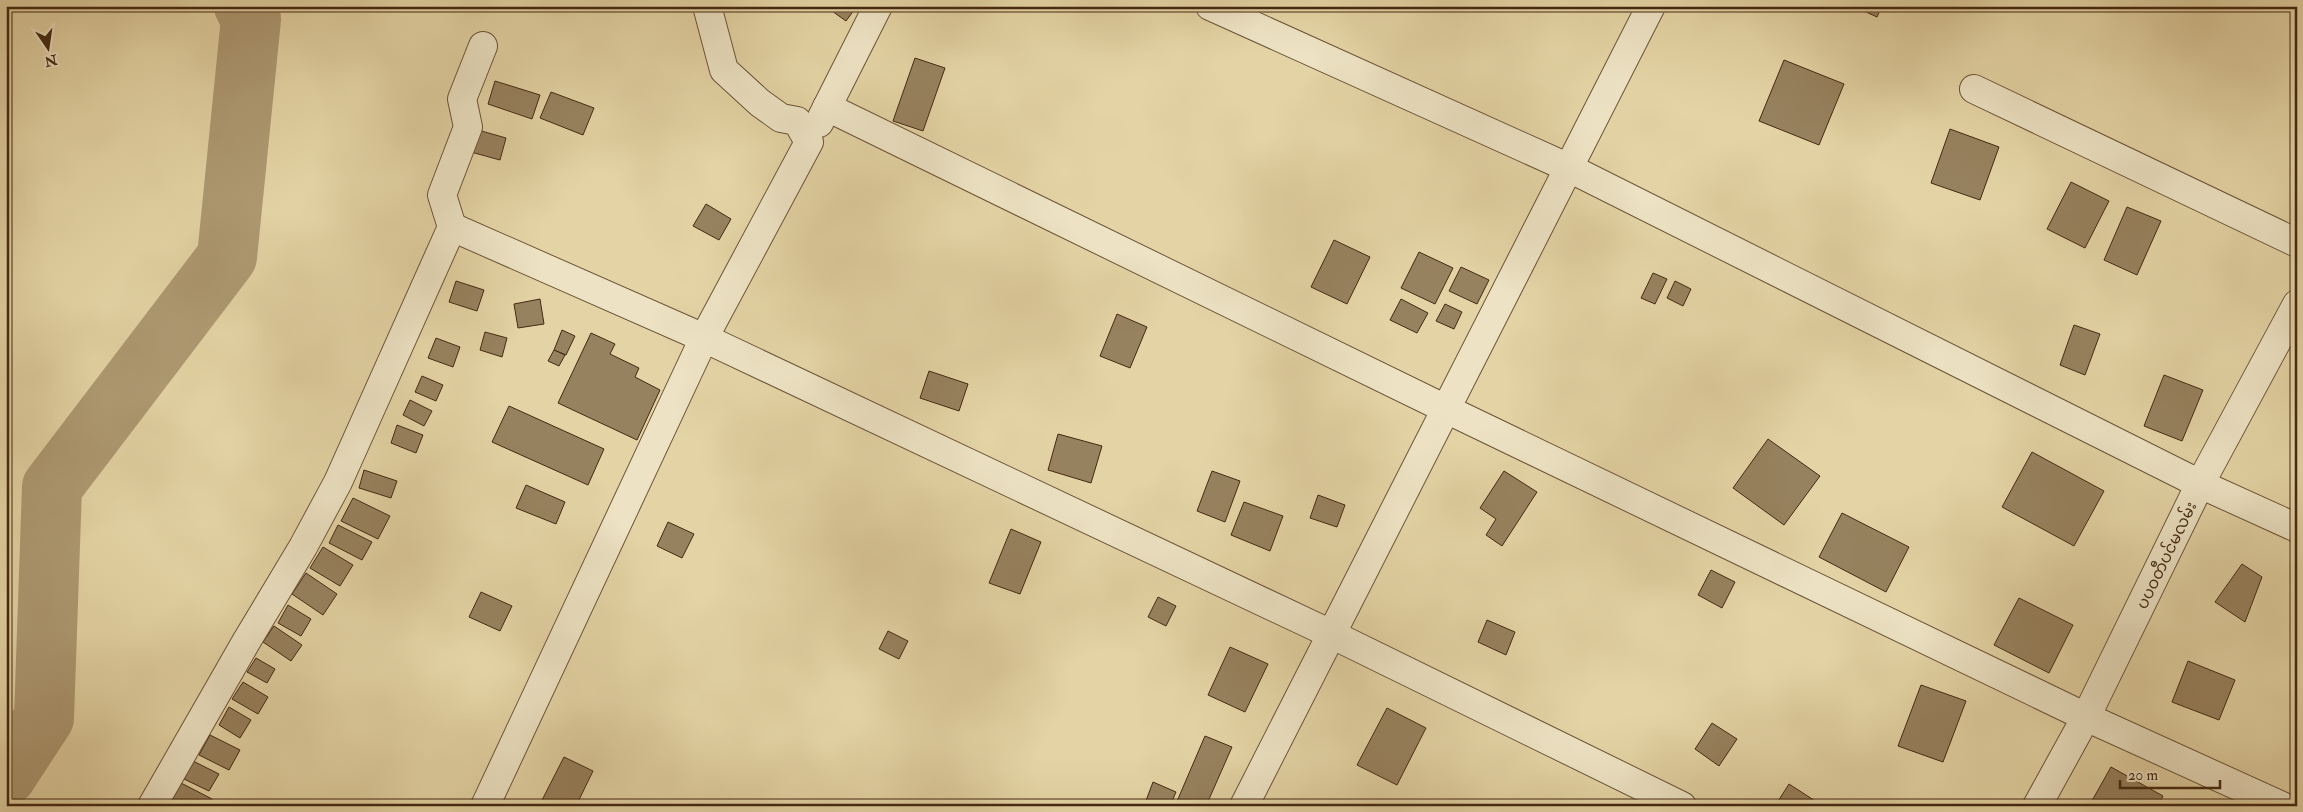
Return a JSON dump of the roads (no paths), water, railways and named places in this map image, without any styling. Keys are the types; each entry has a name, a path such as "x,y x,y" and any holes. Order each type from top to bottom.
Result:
{"street":[{"path":"707,6 724,70 760,103 781,118 797,121 809,142"},
{"path":"485,806 704,338 809,142 878,6"},
{"path":"1210,6 1569,168 2200,484 2297,528"},
{"path":"1244,806 1651,6"},
{"path":"152,806 303,547 333,490 452,227 442,195 468,127 462,99 483,46"},
{"path":"1974,89 2297,243"},
{"path":"827,107 1446,409 2086,717 2282,806"},
{"path":"452,227 704,338 1331,634 1682,806"},
{"name":"ပပဝတီပင်မလမ်း","path":"2037,806 2086,717 2200,484 2297,304"}],"waterway":[{"path":"6,776 44,718 52,487 227,257 251,19 244,6"}]}
